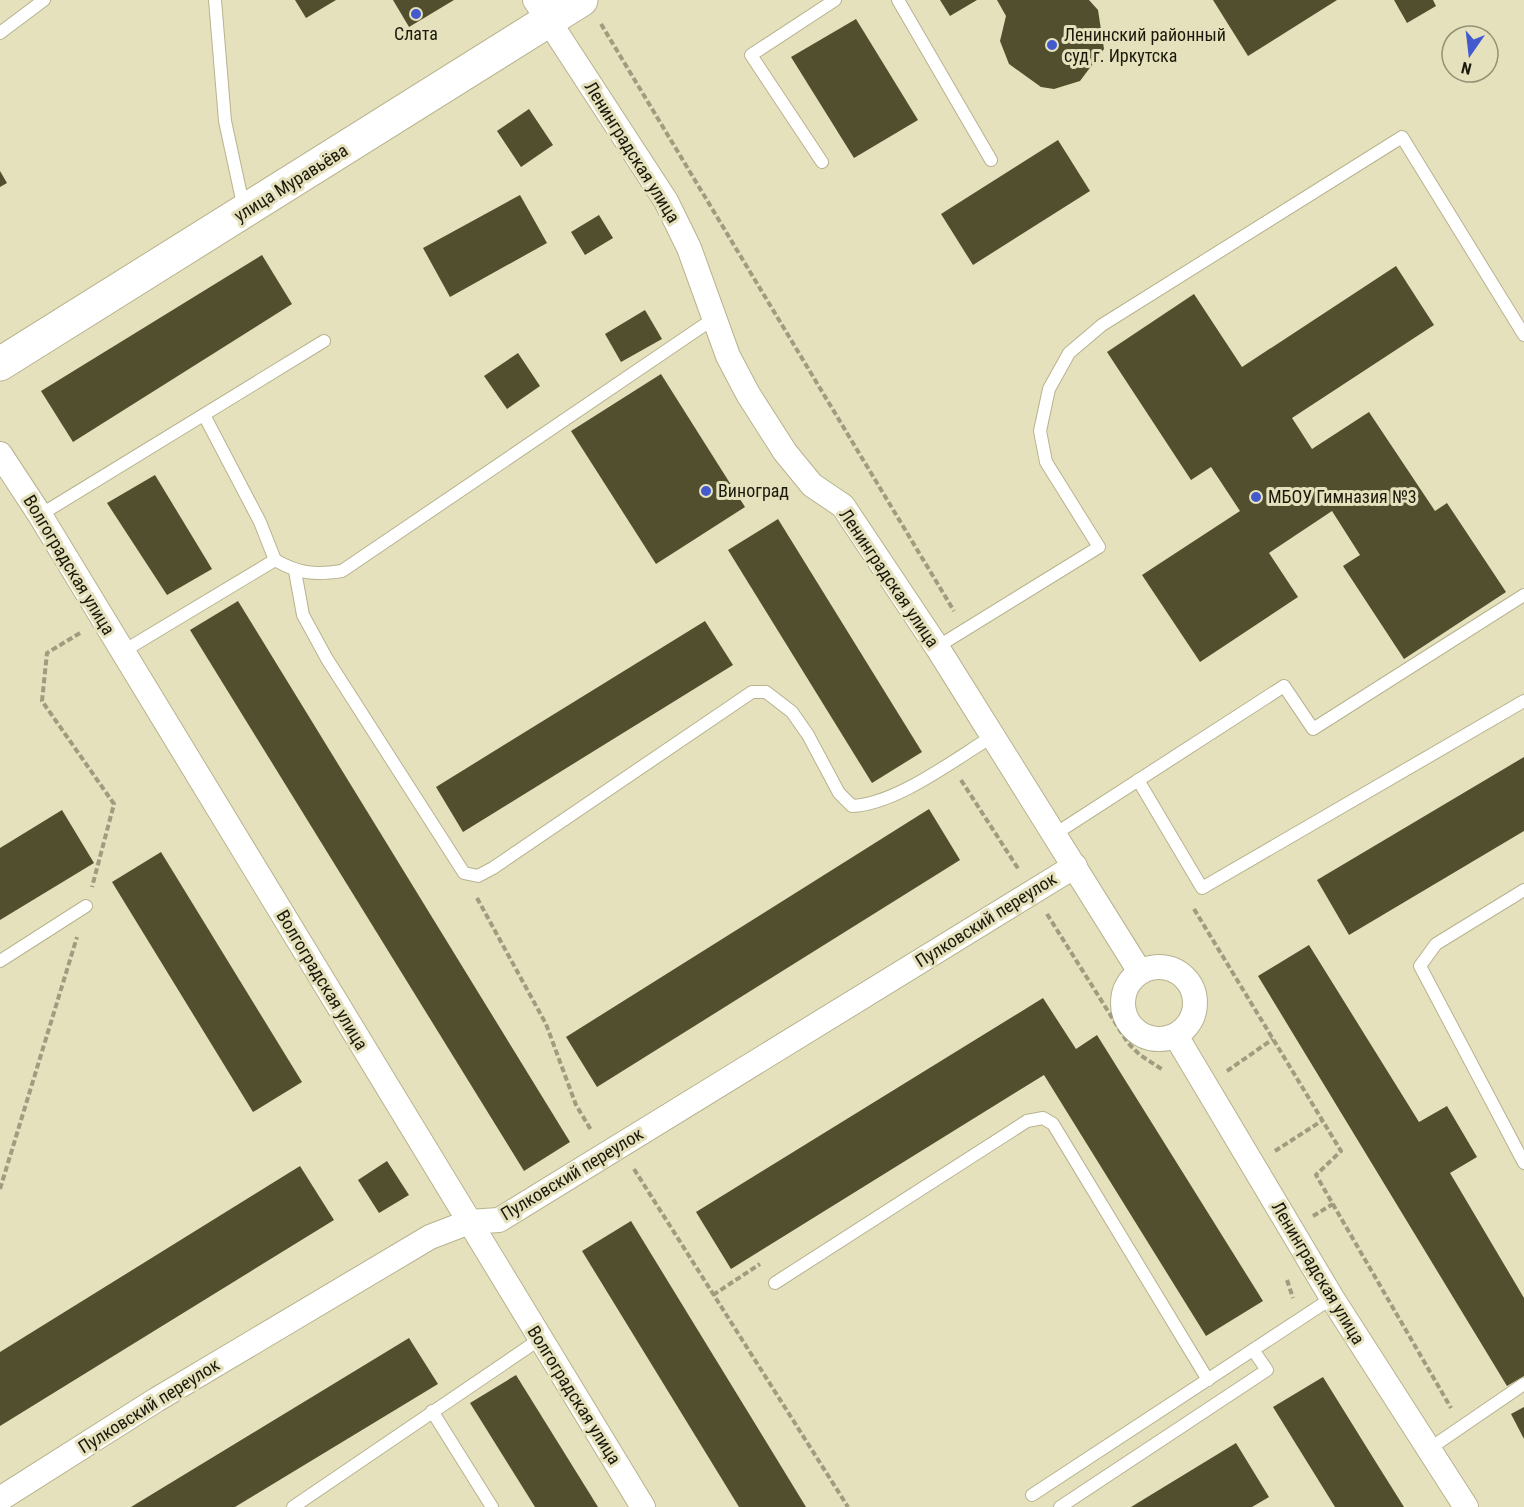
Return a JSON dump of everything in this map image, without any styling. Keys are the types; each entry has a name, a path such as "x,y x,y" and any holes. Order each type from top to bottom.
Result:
{"street":[{"name":"улица Муравьёва","path":"0,364 244,213 541,10 590,10"},
{"name":"Ленинградская улица","path":"541,10 666,201 689,248 728,356 785,452 812,484 843,506 937,647 1140,972"},
{"name":"Волгоградская улица","path":"0,454 40,515 643,1507"},
{"name":"Пулковский переулок","path":"0,1499 156,1400 430,1237 469,1222 499,1220 1075,866"},
{"path":"1152,968 1165,968 1177,972 1188,980 1194,992 1194,1010 1186,1028 1176,1036 1163,1040 1149,1038 1137,1032 1128,1021 1123,1008 1124,994 1130,982 1140,972 1152,968"},
{"name":"Ленинградская улица","path":"1176,1036 1332,1298 1466,1507"}],"lane":[{"path":"0,33 44,0"},
{"path":"215,0 225,121 244,213"},
{"path":"822,162 751,55 836,0"},
{"path":"898,0 991,160"},
{"path":"937,647 1099,547 1046,462 1040,430 1049,389 1069,353 1102,325 1402,137 1524,335"},
{"path":"204,415 260,522 275,560 295,571 318,574 342,571 713,319"},
{"path":"40,515 324,341"},
{"path":"122,652 275,560"},
{"path":"295,571 303,615 312,633 464,873 478,876 493,868 752,692 766,692 792,712 808,735 839,793 852,806 866,805 888,797 993,736"},
{"path":"1055,834 1284,686 1313,729 1524,595"},
{"path":"1138,780 1202,888 1524,701"},
{"path":"1524,890 1436,944 1420,966 1524,1163"},
{"path":"0,961 86,906"},
{"path":"776,1283 1027,1121 1043,1118 1053,1124 1208,1380"},
{"path":"1032,1495 1332,1298"},
{"path":"293,1507 540,1339"},
{"path":"1060,1507 1267,1370 1253,1350"},
{"path":"1429,1449 1524,1384"},
{"path":"432,1411 492,1507"}],"path":[{"path":"590,10 965,630"},
{"path":"0,1188 86,906 114,804 42,701 47,652 75,638 100,617"},
{"path":"950,762 1128,1043 1146,1060 1163,1070 1169,1080"},
{"path":"464,873 546,1024 576,1105 612,1150 713,1294 848,1507"},
{"path":"1188,900 1341,1151 1316,1175 1462,1427"},
{"path":"1206,1086 1273,1039"},
{"path":"1253,1165 1323,1120"},
{"path":"713,1294 763,1263 776,1283"},
{"path":"1286,1278 1300,1320"}],"building":[{"path":"295,0 336,0 306,18"},
{"name":"Слата","path":"393,0 454,0 409,27"},
{"path":"940,0 977,0 950,16"},
{"name":"Ленинский районный суд г. Иркутска","path":"997,0 1089,0 1098,10 1104,49 1080,81 1054,89 1041,87 1009,64 1000,41 1006,16"},
{"path":"1213,0 1337,0 1248,56"},
{"path":"1394,0 1433,0 1436,6 1407,23"},
{"path":"856,19 918,120 854,158 791,57"},
{"path":"529,109 553,145 521,167 497,131"},
{"path":"1058,140 1090,191 973,265 941,214"},
{"path":"0,171 7,183 0,187"},
{"path":"520,195 547,243 450,297 423,248"},
{"path":"599,215 613,238 585,255 571,232"},
{"path":"262,255 292,304 73,442 41,391"},
{"path":"1396,266 1434,325 1292,418 1312,449 1369,412 1435,511 1447,503 1506,592 1404,659 1343,566 1360,555 1332,511 1269,553 1298,597 1200,662 1142,575 1240,511 1211,467 1191,480 1107,352 1194,294 1242,367"},
{"path":"645,310 662,339 621,362 605,334"},
{"path":"518,353 540,386 507,409 484,376"},
{"path":"661,374 745,507 656,564 571,431"},
{"path":"155,475 212,569 167,595 107,503"},
{"path":"778,519 922,752 872,783 728,550"},
{"path":"238,601 570,1142 524,1171 190,630"},
{"path":"705,621 733,665 463,832 436,787"},
{"path":"1524,757 1524,831 1349,935 1317,880"},
{"path":"929,809 960,860 597,1087 566,1037"},
{"path":"62,810 94,863 0,920 0,848"},
{"path":"161,852 302,1082 253,1112 112,882"},
{"path":"1309,945 1419,1122 1447,1106 1477,1157 1450,1173 1524,1298 1524,1376 1507,1386 1258,976"},
{"path":"1043,998 1076,1049 1097,1035 1263,1301 1206,1336 1044,1075 731,1269 696,1212"},
{"path":"387,1161 409,1195 379,1213 358,1180"},
{"path":"300,1166 334,1220 0,1426 0,1352"},
{"path":"631,1221 806,1507 739,1507 582,1251"},
{"path":"409,1338 438,1384 235,1507 131,1507"},
{"path":"516,1375 598,1507 535,1507 470,1403"},
{"path":"1323,1377 1404,1507 1335,1507 1273,1407"},
{"path":"1524,1407 1524,1439 1511,1414"},
{"path":"1236,1443 1269,1497 1252,1507 1131,1507"}],"place":[{"name":"Слата","path":"416,14"},
{"name":"Ленинский районный суд г. Иркутска","path":"1052,45"},
{"name":"Виноград","path":"706,491"},
{"name":"МБОУ Гимназия №3","path":"1256,497"}]}
